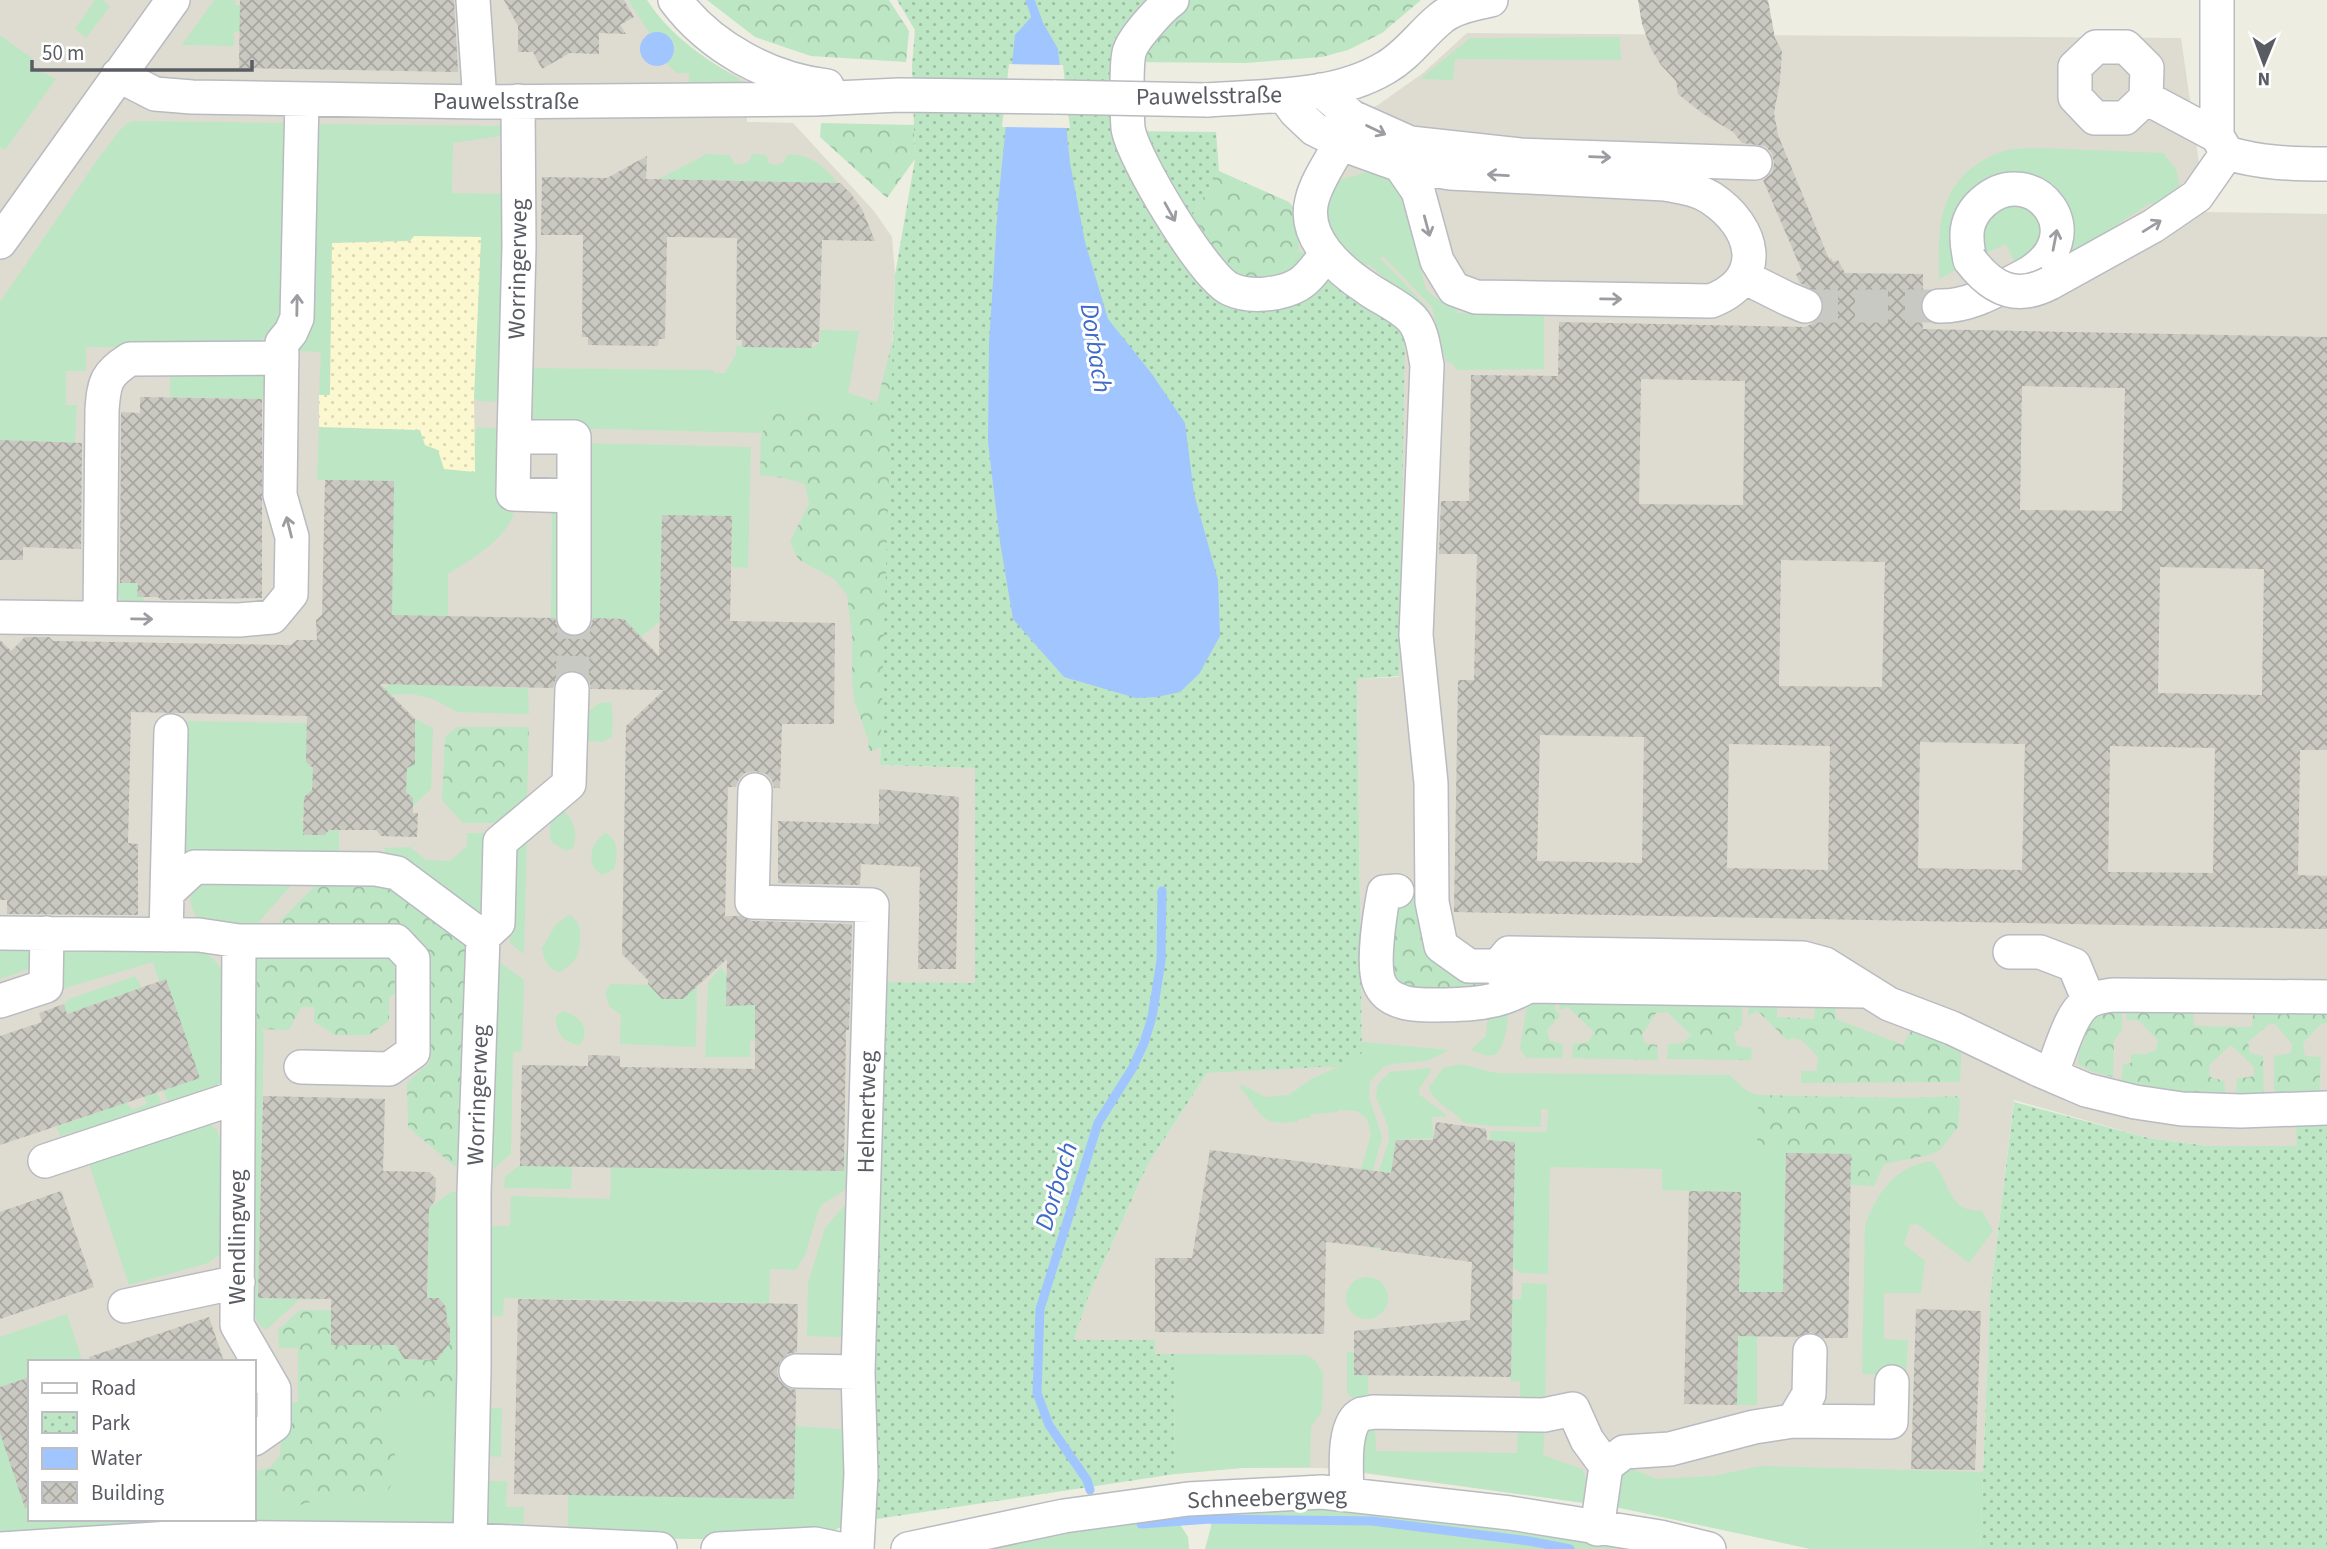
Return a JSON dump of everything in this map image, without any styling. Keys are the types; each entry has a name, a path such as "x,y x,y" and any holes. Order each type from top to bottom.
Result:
{"street":[{"path":"0,242 173,0"},
{"path":"473,0 480,102"},
{"name":"Pauwelsstraße","path":"675,0 703,33 764,69 802,83 902,95"},
{"path":"1172,0 1158,10 1129,51 1128,130 1136,152 1188,244 1206,267 1230,289 1263,296 1301,284 1326,254"},
{"name":"Pauwelsstraße","path":"118,75 155,94 302,99 518,102 815,99 902,95 1207,100 1284,96 1321,90 1383,69 1406,54 1442,17 1461,7 1491,0"},
{"path":"1938,306 1948,307 1980,298 2033,271 2054,249 2056,218 2048,205 2039,197 2015,188 2000,190 1984,200 1971,213 1966,232 1970,260 1990,282 2004,289 2027,292 2050,283 2153,226 2197,196 2222,144 2217,0"},
{"path":"1321,90 1352,117 1409,144 1520,155 1757,167 1742,190 1739,211 1748,243 1749,257 1744,277 1730,294 1711,301 1476,297 1454,289 1437,261 1418,191 1400,165"},
{"path":"1284,96 1314,129 1400,165 1450,173 1665,184 1694,189 1728,211 1743,230"},
{"path":"2146,97 2249,160 2327,164"},
{"path":"0,617 239,620 272,617 291,594 292,537 281,495 282,343 297,318 302,99"},
{"name":"Worringerweg","path":"518,102 519,247 513,494 573,496"},
{"path":"1341,142 1318,185 1309,215 1312,233 1326,254 1365,288 1414,321 1421,337 1427,365 1416,635 1431,783 1432,902 1441,946 1469,966 1498,966 1509,953 1803,958 1825,964 1889,1004 1952,1028 2086,1090 2135,1102 2182,1109 2262,1111 2327,1108"},
{"path":"1744,277 1805,306"},
{"path":"100,618 103,388 112,370 130,359 282,358"},
{"path":"514,437 574,437 574,618"},
{"name":"Worringerweg","path":"470,1540 474,1192 483,937 498,923 500,842 569,784 572,689"},
{"path":"166,934 171,732"},
{"name":"Helmertweg","path":"755,790 752,902 872,905 858,1372 861,1474 857,1549"},
{"path":"167,893 195,867 376,869 397,873 483,937"},
{"path":"1389,884 1379,920 1378,981 1386,994 1404,1003 1458,1004 1488,1002 1529,986"},
{"path":"0,933 199,935 239,941 396,941 413,959 413,1052 389,1069 301,1067"},
{"path":"0,1001 46,986 47,933"},
{"name":"Wendlingweg","path":"239,941 237,1325 274,1389 274,1425 256,1438"},
{"path":"2010,952 2040,952 2074,965 2089,1001"},
{"path":"1498,966 1507,982 1529,986 1865,991"},
{"path":"2050,1074 2062,1052 2072,1018 2089,1001 2113,995 2327,997"},
{"path":"45,1161 238,1097"},
{"path":"125,1306 237,1282"},
{"path":"1793,1421 1809,1394 1810,1351"},
{"path":"796,1371 858,1372"},
{"path":"1597,1529 1606,1466 1624,1452 1671,1450 1754,1427 1793,1421 1891,1423 1892,1382"},
{"path":"1347,1495 1349,1434 1355,1419 1362,1414 1373,1412 1544,1415 1573,1409 1587,1440 1606,1466"},
{"name":"Schneebergweg","path":"908,1549 1064,1516 1188,1499 1322,1492 1510,1513 1660,1537 1709,1549"},
{"path":"1,1549 188,1528 660,1549"},
{"path":"719,1549 815,1544 839,1549"}],"shaded area":[{"path":"0,0 638,0 689,52 747,81 747,122 793,123 874,211 892,237 895,275 880,765 975,768 975,984 880,982 870,1520 802,1537 707,1539 481,1533 0,1527"},
{"path":"1467,33 2181,38 2206,212 2327,214 2327,1119 2298,1146 2208,1146 2148,1138 2014,1100 1990,1296 1980,1549 1811,1549 1623,1508 1324,1468 1241,1468 1175,1474 1174,1354 1155,1354 1155,1340 1074,1340 1089,1295 1148,1164 1207,1073 1362,1053 1357,679 1399,677 1337,277 1299,250 1297,229 1339,122 1378,105 1423,73"}],"green space":[{"path":"95,0 102,0 110,6 86,38 75,29"},
{"path":"214,0 235,0 235,5 240,5 240,31 234,32 234,46 182,45"},
{"path":"628,0 647,0 678,36 703,56 744,82 689,83 689,73 677,73 666,63 673,56 674,44 656,32 650,34"},
{"path":"707,0 889,0 909,31 906,62 811,56 755,37"},
{"path":"897,0 1149,0 1116,131 1216,132 1219,171 1190,219 1226,265 1249,278 1263,279 1281,272 1299,250 1337,277 1405,333 1399,676 1357,679 1362,1053 1340,1066 1207,1073 1148,1164 1089,1295 1074,1340 1155,1340 1155,1354 1174,1354 1175,1474 870,1520 880,982 975,983 975,768 880,765 895,275 915,159 912,66 915,30"},
{"path":"1185,0 1421,0 1382,33 1348,50 1322,57 1245,63 1133,62"},
{"path":"0,35 33,59 35,69 56,79 5,150 0,147"},
{"path":"1620,37 1621,60 1455,59 1453,80 1420,79 1470,38"},
{"path":"133,121 289,123 290,315 252,348 86,347 86,371 66,371 66,405 77,405 75,443 0,440 0,302 93,166 119,131"},
{"path":"821,123 914,125 915,159 887,198 820,137"},
{"path":"320,124 506,126 506,135 453,143 452,193 510,194 505,402 478,401 474,397 481,238 332,243 330,395 319,395 321,352 297,351"},
{"path":"2041,148 2163,153 2177,171 2180,196 2168,205 2149,204 2115,226 2107,241 2060,264 2071,230 1996,177 1962,267 1939,279 1940,229 1948,199 1955,186 1979,163 1997,153"},
{"path":"707,154 730,155 734,163 742,165 750,160 752,154 766,155 769,163 776,165 784,162 787,155 804,156 831,174 840,186 827,183 659,179"},
{"path":"1219,171 1289,202 1297,212 1299,250 1278,274 1263,279 1249,278 1237,273 1216,254 1190,219"},
{"path":"1368,172 1390,181 1401,192 1426,289 1433,295 1456,307 1457,313 1518,313 1544,316 1544,369 1456,370 1454,365 1446,361 1432,307 1383,256 1380,258 1428,308 1432,326 1376,286 1385,279 1369,264 1359,269 1331,239 1323,218 1328,195 1342,179"},
{"path":"2009,197 2041,213 2041,251 2016,265 2006,244 1982,255 1983,218"},
{"path":"901,324 890,744 869,752 868,739 854,700 852,635 847,595 834,579 798,559 790,541 809,504 805,484 760,475 761,437 770,411 829,410 877,402 892,343"},
{"path":"820,330 859,331 848,393 877,402 829,410 770,411 762,433 523,427 524,368 713,370 715,373 725,373 736,354 736,346 812,348 820,342"},
{"path":"186,362 263,373 273,384 265,399 170,397 170,377"},
{"path":"319,427 420,430 438,450 475,472 475,432 478,427 505,429 514,488 515,506 512,517 507,527 489,546 448,574 448,616 391,621 394,481 317,480"},
{"path":"584,443 751,447 748,568 732,567 732,516 662,515 660,621 641,637 623,619 583,618"},
{"path":"552,506 566,507 564,618 551,618"},
{"path":"109,583 138,583 138,596 144,597 144,602 153,602 130,609 117,595 109,595"},
{"path":"390,684 528,688 529,714 457,712 433,699 412,694 384,695 384,689"},
{"path":"611,702 612,737 602,742 587,741 588,712 599,703"},
{"path":"415,719 433,728 431,789 413,806 413,798 406,792 407,768 415,763"},
{"path":"184,721 307,723 306,762 313,768 312,791 304,797 301,820 304,822 303,835 324,835 329,830 339,830 339,857 179,870"},
{"path":"457,727 529,727 527,801 505,823 463,823 442,800 445,737"},
{"path":"562,809 573,822 575,831 573,848 566,851 550,839 550,815"},
{"path":"467,833 491,833 483,914 463,914 388,860 384,848 410,847 426,860 450,861 467,846"},
{"path":"605,833 610,835 615,843 616,859 614,869 602,875 593,865 592,854 596,843"},
{"path":"527,837 524,954 510,943 510,855"},
{"path":"197,880 296,880 255,926 224,926 199,920 195,915 190,900"},
{"path":"320,881 397,881 471,937 465,1166 454,1166 408,1127 407,1083 430,1062 430,958 406,929 274,927"},
{"path":"1420,895 1428,949 1493,980 1494,988 1407,993 1386,972 1388,911 1403,896"},
{"path":"569,915 579,927 580,945 575,959 560,972 547,964 542,948 556,924"},
{"path":"58,944 197,946 212,958 223,970 230,1067 216,1088 170,1106 163,1090 166,980 159,981 153,962 62,989"},
{"path":"0,945 39,946 37,966 0,979"},
{"path":"265,950 386,951 398,962 398,992 389,997 389,1021 369,1035 335,1035 314,1022 314,1007 301,1007 289,1030 261,1029 247,1015 247,961"},
{"path":"499,962 524,980 522,1051 513,1052 511,1154 487,1174 489,973"},
{"path":"721,967 727,976 726,1005 755,1005 755,1041 750,1041 750,1057 705,1057 708,983"},
{"path":"135,976 142,988 67,1014 64,1004 69,999"},
{"path":"611,984 697,986 696,1047 620,1044 621,1015 609,1006 605,992"},
{"path":"1555,992 1555,1009 1560,1016 1547,1030 1550,1041 1563,1044 1562,1058 1527,1058 1520,1049 1528,1000"},
{"path":"1560,993 1742,996 1742,1025 1734,1033 1737,1046 1752,1048 1751,1060 1667,1059 1668,1044 1683,1043 1691,1035 1667,1012 1656,1013 1642,1035 1645,1043 1657,1045 1658,1060 1572,1058 1573,1044 1588,1042 1594,1032 1568,1007 1559,1010"},
{"path":"1749,996 1777,999 1777,1017 1814,1019 1816,998 1834,998 1836,1019 1903,1045 1916,1021 1962,1042 1960,1082 1801,1083 1801,1071 1817,1071 1818,1057 1801,1040 1787,1040 1758,1011 1748,1016"},
{"path":"2127,1002 2193,1009 2194,1026 2252,1027 2254,1003 2327,1005 2327,1023 2321,1024 2303,1043 2305,1056 2321,1057 2319,1095 2274,1097 2274,1056 2291,1053 2292,1044 2276,1025 2270,1023 2248,1042 2250,1053 2263,1056 2264,1097 2236,1097 2237,1079 2254,1076 2254,1067 2231,1045 2209,1065 2210,1077 2224,1081 2226,1097 2172,1094 2121,1082 2123,1064 2131,1063 2131,1054 2146,1054 2156,1050 2158,1040 2139,1021 2126,1019"},
{"path":"2122,1003 2122,1029 2114,1041 2113,1077 2093,1072 2078,1064 2079,1052 2089,1026 2104,1008"},
{"path":"563,1011 579,1019 584,1028 585,1034 580,1045 565,1040 559,1031 556,1016"},
{"path":"1508,1012 1505,1035 1498,1052 1488,1055 1471,1050 1486,1036 1488,1015"},
{"path":"247,1015 264,1033 258,1298 332,1299 299,1300 266,1330 257,1321 251,1300"},
{"path":"1362,1042 1450,1050 1426,1061 1383,1067 1370,1082 1369,1097 1382,1137 1353,1245 1361,1169 1371,1134 1367,1119 1357,1111 1338,1110 1311,1114 1311,1117 1297,1122 1273,1122 1258,1112 1240,1088 1241,1084 1265,1097 1289,1095 1311,1079 1340,1066"},
{"path":"1461,1064 1496,1073 1729,1075 1747,1091 1758,1095 1757,1150 1778,1147 1786,1153 1783,1292 1771,1292 1770,1337 1757,1335 1757,1405 1737,1405 1741,1192 1662,1190 1662,1169 1550,1167 1548,1274 1521,1273 1513,1268 1515,1142 1490,1140 1490,1131 1547,1132 1548,1109 1541,1109 1541,1127 1464,1123 1434,1098 1429,1087 1443,1068"},
{"path":"1430,1068 1419,1094 1446,1117 1432,1117 1433,1138 1396,1140 1381,1250 1368,1247 1376,1180 1389,1140 1388,1126 1376,1097 1378,1084 1390,1072"},
{"path":"157,1092 163,1107 60,1136 56,1127 127,1102 132,1110 147,1104 144,1096"},
{"path":"1758,1095 1907,1098 1957,1096 1960,1099 1958,1127 1940,1150 1929,1155 1884,1164 1874,1186 1850,1185 1850,1154 1786,1153 1778,1147 1757,1150"},
{"path":"2014,1102 2148,1138 2208,1146 2297,1146 2296,1122 2327,1119 2327,1549 1980,1549 1990,1296"},
{"path":"206,1122 217,1129 228,1170 222,1253 208,1263 129,1285 88,1161"},
{"path":"859,1135 855,1171 850,1184 819,1209 805,1255 796,1270 770,1269 769,1303 504,1298 503,1316 485,1315 485,1226 510,1226 511,1196 610,1199 611,1166 844,1171 845,1154"},
{"path":"1932,1161 1954,1200 1967,1209 1982,1211 1993,1231 1969,1263 1917,1224 1910,1225 1904,1244 1925,1261 1921,1293 1884,1293 1884,1339 1908,1340 1906,1375 1862,1374 1865,1225 1875,1202 1890,1182 1908,1168"},
{"path":"520,1165 572,1166 571,1189 504,1188 505,1177"},
{"path":"464,1191 463,1328 450,1328 439,1298 427,1298 429,1208 451,1192"},
{"path":"855,1193 843,1337 807,1336 808,1283 825,1228"},
{"path":"1367,1277 1382,1283 1388,1298 1382,1313 1367,1319 1352,1313 1346,1298 1352,1283"},
{"path":"1522,1283 1547,1284 1545,1404 1520,1402 1520,1381 1511,1382 1512,1299 1521,1299"},
{"path":"300,1310 331,1310 331,1345 396,1345 404,1359 437,1360 450,1342 450,1328 463,1328 462,1398 392,1401 384,1405 380,1413 381,1424 402,1470 386,1493 328,1497 300,1505 256,1473 270,1467 280,1455 283,1403 298,1402 298,1348 279,1348 278,1330"},
{"path":"67,1314 82,1360 28,1360 28,1378 0,1387 0,1337"},
{"path":"1347,1352 1354,1352 1354,1375 1368,1375 1368,1401 1356,1400 1347,1393"},
{"path":"1174,1354 1305,1355 1315,1360 1323,1374 1322,1411 1311,1427 1310,1467 1241,1468 1175,1474"},
{"path":"462,1398 460,1533 211,1526 208,1521 256,1521 256,1473 300,1505 328,1497 386,1493 402,1470 381,1424 380,1413 384,1405 392,1401"},
{"path":"482,1408 502,1408 501,1457 481,1456"},
{"path":"795,1426 841,1429 854,1461 844,1525 837,1529 814,1535 729,1539 568,1535 568,1495"},
{"path":"1545,1426 1543,1455 1582,1469 1586,1479 1584,1503 1355,1471 1366,1428 1375,1427 1376,1451 1517,1453 1518,1427"},
{"path":"0,1433 28,1481 28,1521 169,1521 159,1529 0,1540"},
{"path":"1761,1466 1983,1472 1980,1549 1811,1549 1615,1507 1618,1476 1630,1468 1657,1479 1713,1476"},
{"path":"481,1481 507,1481 506,1507 524,1507 523,1533 481,1533"},
{"path":"1338,1508 1637,1549 1205,1549 1211,1527 1211,1510"},
{"path":"1174,1515 1188,1537 1189,1549 987,1549 1015,1542"}],"sand":[{"path":"414,236 481,237 474,397 475,472 444,469 438,450 425,445 420,430 319,427 319,395 330,395 332,243 410,241"}],"water":[{"path":"1038,14 1058,49 1070,163 1085,242 1108,319 1152,374 1185,423 1194,494 1218,580 1220,636 1199,674 1180,692 1157,697 1136,698 1064,677 1013,619 1000,542 988,442 989,343 998,204 1015,35 1033,15"},
{"path":"657,32 669,37 674,49 669,61 657,66 645,61 640,49 645,37"}],"pier":[{"path":"1009,64 1063,65 1070,128 1002,127"}],"building":[{"path":"240,0 454,0 458,72 239,68"},
{"path":"504,0 624,0 634,17 620,25 626,34 599,33 599,54 570,53 542,69 533,52 518,52 518,26"},
{"path":"1638,0 1768,0 1775,38 1782,51 1774,113 1778,135 1829,259 1833,262 1838,260 1845,273 1923,274 1920,306 1923,329 2327,337 2327,750 2300,750 2298,875 2327,876 2327,929 1454,912 1458,680 1474,680 1477,554 1439,554 1441,501 1469,501 1471,375 1558,376 1559,322 1805,327 1817,321 1823,313 1821,295 1800,283 1796,274 1802,271 1763,180 1772,173 1772,153 1765,146 1742,143 1733,132 1678,94 1676,81 1651,49 1642,24","holes":["1641,379 1745,381 1743,505 1639,504","2022,386 2125,388 2122,511 2020,510","1781,560 1885,562 1882,687 1779,686","2160,567 2264,569 2262,695 2158,693","1540,735 1644,737 1642,863 1537,861","1920,742 2025,744 2022,870 1918,868","1729,744 1830,746 1828,870 1727,868","2110,746 2215,748 2213,873 2108,872"]},
{"path":"647,156 646,179 840,183 851,194 862,209 875,241 822,240 819,342 812,342 812,348 742,347 742,340 736,340 737,238 667,237 665,339 659,339 658,346 588,345 588,337 582,337 583,235 541,235 542,177 607,178"},
{"path":"140,397 262,399 262,598 161,600 158,597 137,597 138,583 120,583 121,412 140,413"},
{"path":"0,440 82,443 81,549 23,547 23,560 0,560"},
{"path":"325,480 394,481 392,615 555,618 558,628 565,635 573,637 584,634 591,627 593,618 624,619 659,656 662,515 732,516 730,621 835,623 834,724 782,724 780,788 774,788 772,780 766,774 755,771 745,773 736,787 728,787 725,916 740,916 752,921 852,924 849,1030 846,1030 844,1171 520,1166 522,1065 588,1066 588,1055 620,1056 620,1067 755,1069 755,1005 726,1006 727,959 683,999 662,999 648,984 648,980 622,954 626,726 664,690 591,689 583,673 572,670 556,678 553,688 380,684 415,719 415,764 407,768 406,792 413,798 413,813 418,813 417,837 381,836 376,830 329,830 325,835 303,835 304,797 312,790 313,768 306,762 307,716 131,712 128,843 138,844 138,915 7,914 7,900 0,900 0,640 11,651 25,637 49,637 53,641 291,645 297,640 317,640 316,620 322,615"},
{"path":"879,789 959,797 956,969 918,969 920,867 861,864 860,885 778,883 778,821 879,824"},
{"path":"166,979 200,1078 0,1145 0,1036 42,1022 39,1013 64,1004 67,1014"},
{"path":"263,1096 385,1099 383,1171 429,1172 436,1179 435,1201 429,1208 427,1298 439,1298 446,1307 450,1328 450,1342 437,1360 404,1359 396,1345 331,1345 331,1299 258,1298"},
{"path":"1436,1122 1486,1129 1487,1140 1515,1142 1511,1377 1354,1375 1354,1331 1470,1320 1472,1262 1381,1248 1326,1242 1324,1334 1155,1332 1155,1258 1192,1258 1210,1150 1391,1173 1396,1140 1433,1140"},
{"path":"1786,1153 1851,1154 1848,1338 1823,1338 1811,1332 1797,1337 1738,1336 1737,1405 1684,1404 1689,1191 1741,1192 1739,1292 1783,1292"},
{"path":"61,1191 94,1287 0,1319 0,1212"},
{"path":"518,1299 798,1304 797,1352 787,1354 780,1361 777,1371 779,1380 786,1387 796,1390 794,1499 514,1494"},
{"path":"1916,1309 1981,1311 1975,1470 1911,1469"},
{"path":"209,1317 223,1360 90,1360 89,1357"},
{"path":"28,1378 28,1508 25,1508 0,1433 0,1387"}],"waterway":[{"name":"Dorbach","path":"1030,0 1039,25"},
{"name":"Dorbach","path":"1090,1490 1087,1480 1049,1425 1037,1393 1040,1309 1098,1123 1132,1069 1152,1017 1161,961 1162,891"},
{"name":"Dorbach","path":"1141,1524 1210,1519 1372,1521 1529,1541 1570,1549"}],"tunnel":[{"path":"1805,306 1939,306"},
{"path":"572,689 574,618"}]}
